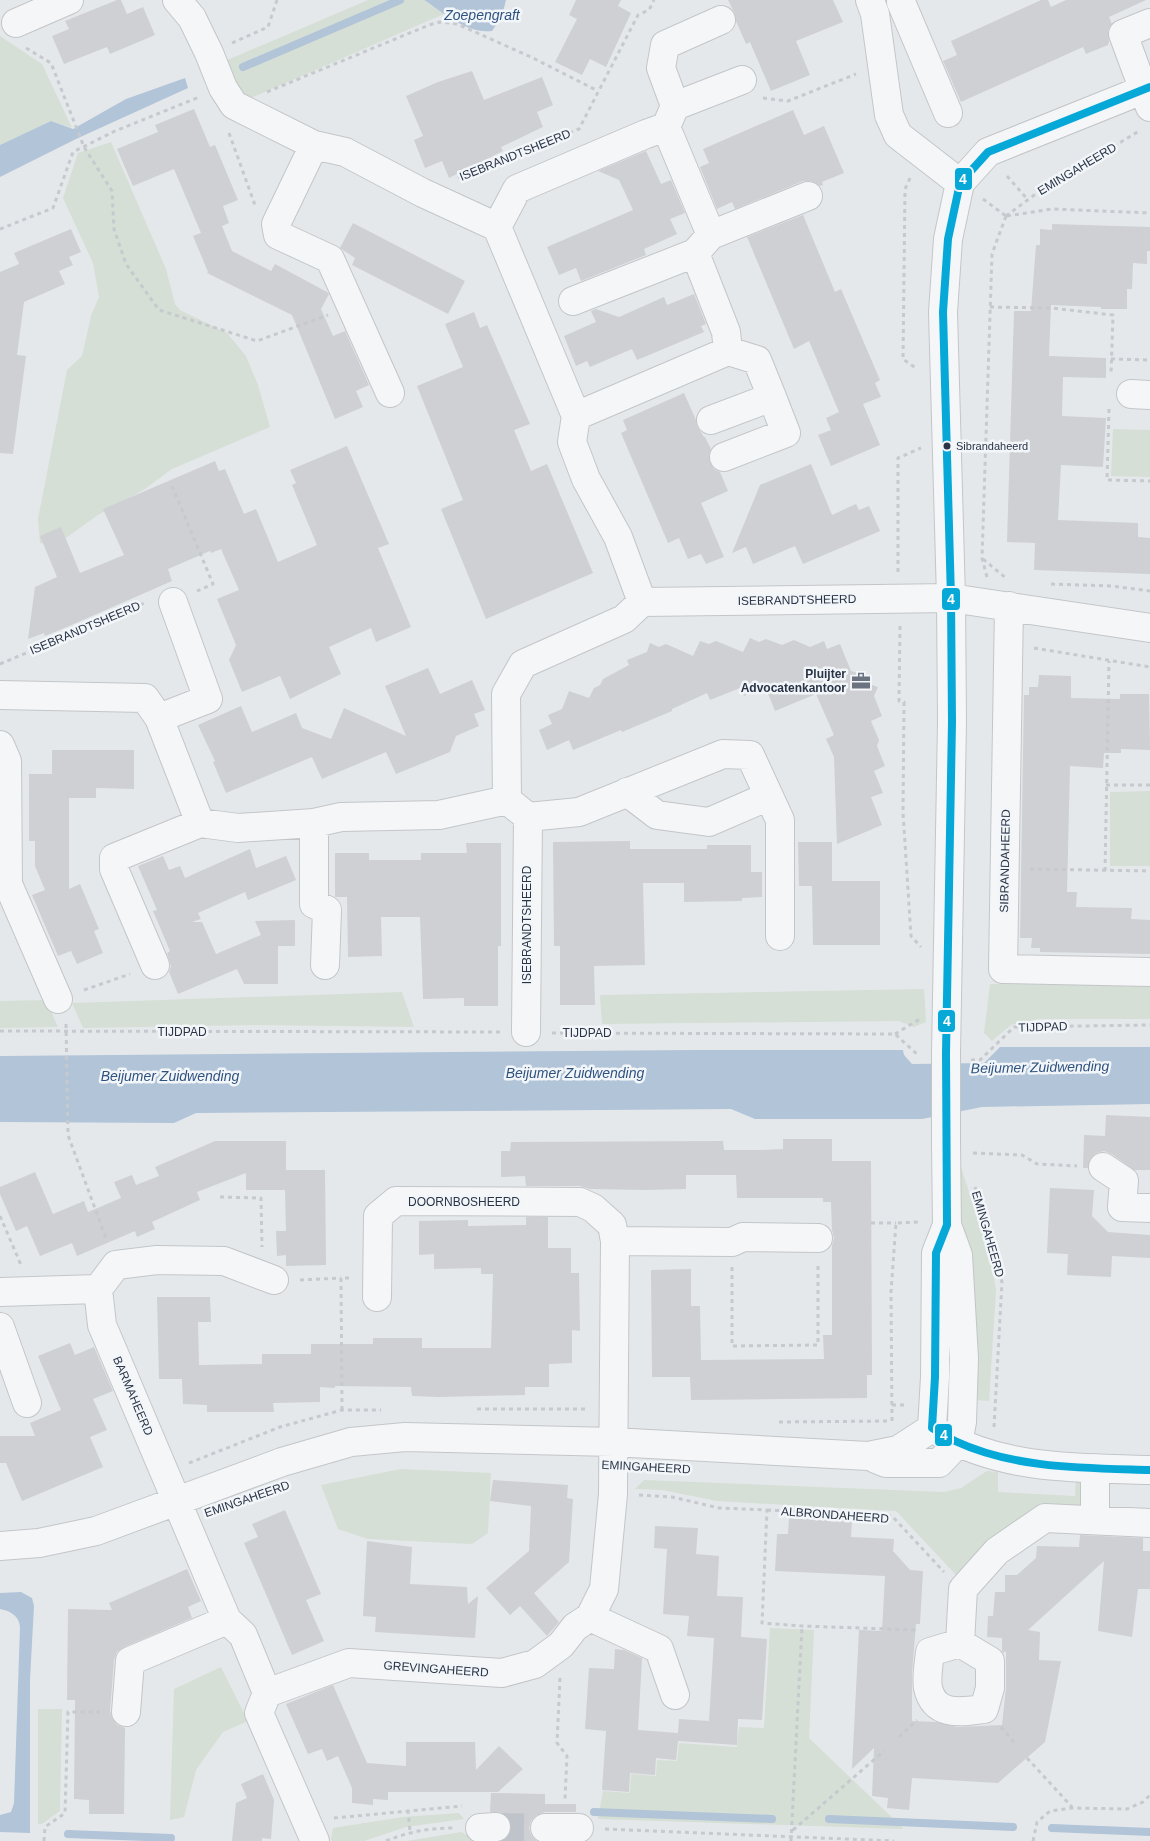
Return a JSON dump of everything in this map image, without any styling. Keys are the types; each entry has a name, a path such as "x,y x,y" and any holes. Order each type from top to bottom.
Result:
{"street":[{"path":"20,34 69,0"},
{"path":"177,0 192,18 228,96 314,145 345,152 497,227 576,416 572,442 586,479 618,537 642,602 624,619 523,664 506,694 507,800"},
{"path":"948,112 903,1 872,7 889,115 898,135 960,183"},
{"path":"722,20 665,45 661,68 671,116 726,332 728,351"},
{"path":"1150,23 1123,34 1146,103 988,152 960,183 948,239 943,312 951,598 952,722 944,1058 955,1149 935,1223 935,1377 932,1428 958,1443 985,1453 1024,1463 1150,1470"},
{"path":"497,227 517,189 646,134 671,116 742,80"},
{"path":"314,145 276,224 278,235 330,259 390,393"},
{"path":"573,301 808,196"},
{"path":"576,416 728,351 758,360 786,433 724,457"},
{"path":"711,420 772,397"},
{"path":"159,718 208,699 171,597"},
{"path":"951,598 1005,598 1150,628"},
{"name":"ISEBRANDTSHEERD","path":"642,602 951,598"},
{"name":"SIBRANDAHEERD","path":"1005,598 1009,644 1003,969 1150,972"},
{"path":"0,695 145,698 159,718 200,823"},
{"path":"0,746 7,761 8,884 58,998"},
{"path":"507,800 528,817 580,812 723,754 750,755 780,820 780,936"},
{"path":"628,792 656,815 709,822 769,796"},
{"path":"155,966 114,870 114,858 200,823 238,828 314,823 341,817 439,815 507,800"},
{"name":"ISEBRANDTSHEERD","path":"526,1032 528,817"},
{"path":"314,823 314,904 327,910 325,965"},
{"path":"1103,1167 1124,1181 1122,1207 1150,1208"},
{"name":"DOORNBOSHEERD","path":"377,1287 378,1216 396,1201 580,1202 593,1208 612,1225 615,1241 613,1442"},
{"path":"935,1223 958,1255 964,1358 962,1422 958,1443"},
{"path":"615,1241 732,1242 743,1237 818,1238"},
{"path":"0,1292 98,1289 116,1265 157,1260 224,1262 268,1278"},
{"name":"BARMAHEERD","path":"98,1289 102,1325 178,1500"},
{"path":"0,1328 27,1403"},
{"name":"EMINGAHEERD","path":"0,1546 39,1543 96,1531 282,1462 351,1442 405,1437 613,1442 868,1456 898,1450 932,1428"},
{"name":"GREVINGAHEERD","path":"267,1693 349,1663 502,1673 535,1664 561,1645 576,1627 590,1616 604,1589 613,1494 613,1442"},
{"name":"EMINGAHEERD","path":"868,1456 886,1463 939,1463 958,1443"},
{"path":"1095,1468 1095,1520"},
{"path":"178,1500 227,1620 243,1635 267,1693 259,1713 311,1831"},
{"path":"960,1643 963,1589 997,1551 1045,1518 1150,1523"},
{"path":"590,1616 659,1648 674,1695"},
{"path":"126,1712 130,1661 227,1620"},
{"path":"960,1643 990,1661 990,1688 984,1709 967,1712 946,1711 935,1703 928,1687 930,1652 960,1643"},
{"path":"545,1828 579,1828"}],"path":[{"path":"209,53 268,27 277,0"},
{"name":"ISEBRANDTSHEERD","path":"423,192 579,129 638,15 649,10 654,0"},
{"path":"0,229 53,208 73,152 115,131 228,96 440,22 457,24 598,90"},
{"path":"20,34 51,63 84,147 112,192 114,229 126,264 159,310 258,341 352,306"},
{"path":"742,80 763,98 788,101 882,63"},
{"path":"228,96 221,111 263,226 278,235"},
{"name":"EMINGAHEERD","path":"1006,216 1146,103"},
{"path":"912,173 905,189 903,359 917,369"},
{"path":"1007,176 1028,200"},
{"path":"1005,598 982,558 992,254 1006,216 1052,209 1150,213"},
{"path":"990,307 1051,308 1113,315 1110,377"},
{"path":"1111,359 1150,360"},
{"path":"1130,398 1107,480 1150,481"},
{"path":"922,448 898,458 899,701 904,702 903,812 911,936 922,948"},
{"name":"ISEBRANDTSHEERD","path":"0,664 171,597 189,594 213,584 172,486"},
{"path":"982,558 1005,598"},
{"path":"1009,644 1150,667"},
{"path":"1105,871 1108,661"},
{"path":"1106,785 1150,786"},
{"path":"1004,868 1150,871"},
{"path":"58,998 155,966"},
{"path":"895,1034 924,1016"},
{"name":"TIJDPAD","path":"944,1058 980,1060 1014,1027 1150,1025"},
{"name":"TIJDPAD","path":"0,1031 895,1034"},
{"path":"66,1032 68,1135 116,1265"},
{"path":"895,1034 944,1058"},
{"path":"955,1149 1022,1155 1037,1164 1103,1167"},
{"name":"EMINGAHEERD","path":"973,1181 1002,1282 995,1422 985,1453"},
{"path":"220,1197 261,1198 268,1278 342,1278 377,1287"},
{"path":"0,1216 32,1291"},
{"path":"892,1421 891,1292 896,1223"},
{"path":"871,1224 935,1223"},
{"path":"732,1242 732,1346 818,1345 818,1238"},
{"path":"342,1278 342,1410"},
{"name":"ALBRONDAHEERD","path":"613,1494 672,1497 719,1508 892,1516 940,1569 963,1589"},
{"path":"767,1510 762,1623 924,1630 930,1652"},
{"path":"792,1839 802,1626"},
{"path":"561,1645 557,1744 567,1756 565,1799 580,1800 579,1828 792,1839 894,1841"},
{"path":"44,1841 45,1827 64,1813 68,1712 126,1712"},
{"path":"793,1831 884,1751"},
{"path":"1027,1758 1072,1808"},
{"path":"1033,1841 1036,1822 1050,1811 1072,1808 1127,1809 1143,1802 1150,1795"},
{"path":"311,1831 408,1810 466,1806 488,1828 439,1828 410,1832 386,1841"},
{"path":"408,1810 410,1832"},
{"path":"404,1834 405,1841"}],"shaded area":[{"path":"368,0 424,0 444,14 244,101 225,61"},
{"path":"0,36 42,64 72,128 51,121 0,145"},
{"path":"111,142 166,269 175,304 180,310 227,333 246,356 258,385 270,427 172,469 145,489 98,515 56,545 40,543 38,519 67,370 82,356 91,316 99,297 93,263 63,198 78,153"},
{"path":"1113,429 1150,430 1150,477 1111,476"},
{"path":"1150,791 1150,866 1110,866 1110,792"},
{"path":"990,984 1150,985 1150,1019 1039,1019 1011,1025 992,1041 984,1033"},
{"path":"924,989 926,1022 914,1027 899,1021 602,1024 600,995"},
{"path":"402,992 414,1027 257,1025 83,1028 72,1003"},
{"path":"46,1000 58,1027 0,1028 0,1001"},
{"path":"960,1164 991,1261 996,1290 989,1401 973,1400 973,1304 961,1213"},
{"path":"401,1469 491,1473 488,1533 472,1544 368,1539 338,1529 321,1485"},
{"path":"987,1471 998,1472 998,1492 1075,1496 1076,1477 1088,1478 1087,1504 957,1576 896,1511 717,1501 662,1490 635,1489 644,1480 944,1492 961,1488"},
{"path":"770,1628 814,1630 809,1738 904,1829 598,1819 603,1791 630,1793 631,1774 656,1776 657,1760 677,1761 679,1743 737,1747 739,1727 764,1728"},
{"path":"221,1667 248,1721 223,1732 196,1770 184,1817 170,1820 174,1689"},
{"path":"38,1709 62,1709 60,1811 42,1824 38,1824"},
{"path":"459,1813 464,1819 406,1827 364,1841 332,1841 331,1839 333,1828 403,1817"},
{"path":"461,1832 473,1838 474,1841 407,1841"}],"water":[{"name":"Zoepengraft","path":"424,0 506,0 502,16 492,31 483,31 456,22"},
{"path":"185,78 188,88 76,139 0,177 0,145 51,121 73,129 126,99"},
{"name":"Beijumer Zuidwending","path":"1000,1047 1150,1047 1150,1104 982,1107 922,1119 755,1119 731,1109 196,1113 174,1123 0,1122 0,1056 903,1050 904,1055 912,1064 984,1063"},
{"path":"21,1592 32,1598 34,1606 30,1680 30,1833 0,1832 0,1815 11,1812 14,1803 20,1627 14,1615 0,1609 0,1593"}],"building":[{"path":"121,0 127,14 143,7 155,35 110,54 107,47 64,64 52,36 69,29 65,21"},
{"path":"576,0 621,0 618,6 631,13 606,67 590,59 582,75 555,62 577,19 569,15"},
{"path":"728,0 833,0 843,22 796,41 810,75 771,91 750,42 746,44"},
{"path":"1041,0 1048,0 1051,7 1066,0 1146,0 1109,17 1112,24 1108,31 1108,45 1086,54 1083,47 961,102 943,61 957,55 951,41"},
{"path":"472,71 484,100 542,77 553,105 537,112 543,127 501,147 503,151 449,178 442,161 425,168 414,140 423,136 406,96 438,82"},
{"path":"194,109 210,147 215,145 238,200 223,206 229,223 222,226 232,251 271,271 275,264 329,294 321,309 333,336 345,331 369,385 356,391 363,407 335,419 292,315 207,273 193,236 201,233 174,169 133,186 117,149 158,132 155,125"},
{"path":"793,110 804,135 824,126 844,173 822,182 823,185 820,186 811,181 803,181 735,209 732,202 717,209 700,167 709,163 703,149"},
{"path":"646,151 661,184 671,180 685,213 670,219 677,234 644,249 646,255 581,281 576,268 559,275 547,247 633,210 619,180 598,171"},
{"path":"803,215 835,292 841,289 880,380 875,383 881,397 863,404 880,445 831,466 818,435 831,430 826,418 839,412 809,341 794,349 747,237"},
{"path":"353,223 465,281 448,314 352,265 355,258 340,248"},
{"path":"1052,224 1150,227 1150,251 1147,251 1147,264 1133,263 1132,289 1127,289 1127,309 1051,305 1049,356 1106,358 1106,378 1063,377 1062,416 1106,418 1103,467 1061,465 1058,520 1138,523 1138,537 1150,538 1150,574 1034,570 1035,543 1007,542 1014,311 1031,311 1036,245 1040,245 1040,229 1052,230"},
{"path":"71,229 81,252 69,257 73,265 59,271 65,284 24,302 17,355 26,356 13,454 0,453 0,272 19,264 14,253"},
{"path":"694,294 706,324 701,326 704,332 637,360 632,349 590,367 587,361 576,366 564,336 596,322 591,311 596,309 619,317 664,297 667,305"},
{"path":"474,312 480,328 487,325 530,424 514,430 531,471 547,464 593,573 486,619 441,509 463,500 417,386 463,367 445,324"},
{"path":"684,393 697,426 711,449 709,455 710,463 714,469 720,472 728,491 701,503 724,557 706,564 701,554 688,559 679,538 668,543 621,433 627,430 623,420"},
{"path":"347,446 389,544 378,548 411,627 376,642 371,628 329,647 341,674 290,699 280,676 242,692 229,660 236,645 217,599 239,590 221,549 211,553 210,551 168,569 172,581 45,636 44,633 28,639 35,587 57,577 40,536 61,527 80,573 124,555 103,509 215,461 219,471 225,469 244,514 256,509 278,562 317,545 292,485 296,483 290,470"},
{"path":"811,464 832,515 856,504 859,510 869,506 880,531 803,564 795,546 753,564 746,547 732,553 760,485"},
{"path":"750,638 759,642 766,639 782,645 794,640 810,647 824,641 827,649 840,644 851,671 866,676 869,684 878,687 874,696 882,716 871,721 879,740 877,746 885,766 874,771 883,793 871,797 882,825 837,844 834,757 826,739 834,735 816,694 775,711 765,686 744,696 740,688 710,700 707,693 672,709 672,711 573,750 569,740 547,750 539,730 552,724 548,715 562,709 569,691 589,698 594,688 600,685 603,679 629,665 627,660 647,652 650,643 659,647 666,644 693,656 700,641 709,644 716,641 743,652"},
{"path":"428,668 440,694 472,680 485,710 474,714 479,726 456,736 450,752 396,774 386,752 322,779 312,757 226,793 213,762 215,761 198,725 241,706 252,732 296,713 302,728 331,739 344,708 406,736 385,686"},
{"path":"1039,675 1071,676 1071,698 1120,699 1120,694 1149,694 1150,750 1121,749 1121,753 1104,753 1103,768 1070,766 1067,892 1077,892 1076,907 1132,908 1131,919 1150,920 1150,954 1040,952 1040,948 1031,948 1032,938 1020,938 1024,695 1029,695 1029,687 1038,687"},
{"path":"52,750 134,750 134,789 96,788 96,798 69,798 69,889 80,884 99,929 94,931 103,953 77,964 71,951 58,956 32,895 45,890 35,866 35,841 29,841 29,774 52,774"},
{"path":"630,841 630,849 707,849 707,845 751,845 751,872 762,872 762,897 742,898 742,901 684,902 684,883 643,883 645,965 594,966 595,1005 560,1005 560,946 554,946 553,842"},
{"path":"798,842 832,842 832,881 880,881 880,945 813,945 812,886 799,886"},
{"path":"466,843 501,843 501,946 498,946 498,1006 464,1006 464,998 423,999 420,917 381,917 382,956 348,957 347,897 335,897 335,853 369,853 369,860 421,860 421,853 467,853"},
{"path":"250,849 256,868 286,856 296,880 248,900 245,892 198,913 201,919 192,922 202,922 216,954 261,935 255,921 295,920 295,946 278,946 278,984 244,984 237,969 178,994 169,972 171,966 167,953 170,951 153,911 157,910 138,866 163,856 169,870 180,866 185,878"},
{"path":"1106,1115 1150,1117 1150,1170 1134,1170 1112,1154 1104,1151 1096,1153 1090,1159 1088,1168 1083,1168 1084,1135 1105,1136"},
{"path":"783,1139 832,1139 832,1161 871,1161 872,1375 867,1375 867,1398 691,1400 690,1377 652,1377 651,1270 691,1269 691,1306 700,1306 701,1360 824,1359 823,1335 832,1335 832,1245 834,1238 831,1202 823,1202 823,1198 737,1198 736,1175 686,1175 686,1189 646,1190 590,1189 580,1186 526,1186 525,1176 501,1177 501,1151 510,1151 511,1142 723,1141 724,1150 761,1150 783,1149"},
{"path":"215,1141 286,1141 286,1170 325,1170 326,1265 286,1266 286,1255 277,1256 276,1231 286,1231 285,1190 246,1190 246,1173 197,1192 200,1200 152,1222 155,1229 137,1237 135,1231 77,1256 72,1243 40,1256 27,1226 16,1231 0,1194 0,1187 35,1172 53,1214 84,1201 88,1212 121,1198 114,1182 132,1175 136,1185 159,1176 155,1167"},
{"path":"1050,1188 1094,1190 1092,1216 1108,1232 1150,1235 1150,1258 1112,1256 1111,1277 1067,1275 1068,1254 1047,1253"},
{"path":"526,1217 548,1217 548,1248 571,1248 571,1273 579,1273 580,1331 572,1330 572,1363 549,1364 549,1387 525,1387 525,1395 439,1397 412,1396 411,1387 320,1387 320,1402 273,1403 274,1412 207,1412 207,1405 183,1404 182,1379 159,1379 157,1297 210,1297 211,1322 198,1322 199,1365 262,1364 262,1354 311,1354 311,1344 373,1344 373,1338 422,1338 422,1348 491,1348 493,1274 481,1274 481,1268 434,1269 434,1254 419,1255 419,1221 468,1220 468,1226 526,1225"},
{"path":"70,1343 75,1355 94,1347 113,1391 93,1399 107,1430 90,1437 103,1467 22,1501 6,1463 0,1463 0,1436 35,1436 30,1423 61,1410 38,1356"},
{"path":"493,1480 568,1485 567,1498 573,1499 569,1562 534,1593 559,1622 547,1636 520,1606 510,1615 486,1588 529,1551 531,1506 490,1501"},
{"path":"285,1510 321,1594 306,1600 324,1641 292,1655 244,1543 258,1537 252,1524"},
{"path":"789,1518 852,1521 851,1537 894,1539 893,1551 910,1570 923,1571 920,1624 916,1624 912,1673 912,1721 936,1722 957,1727 1002,1725 1006,1688 1006,1651 1003,1653 1002,1651 1002,1638 987,1637 988,1616 993,1616 995,1592 1005,1592 1005,1575 1017,1575 1036,1558 1037,1546 1079,1547 1080,1535 1143,1538 1143,1551 1150,1551 1150,1589 1138,1589 1132,1637 1098,1631 1104,1561 1028,1630 1040,1632 1039,1660 1061,1661 1045,1742 998,1783 912,1778 909,1810 887,1808 888,1798 872,1796 874,1748 852,1769 859,1630 882,1631 885,1576 775,1571 777,1534 788,1534"},
{"path":"655,1526 698,1528 696,1554 719,1556 717,1596 743,1597 741,1637 767,1639 762,1720 738,1719 737,1745 678,1741 676,1760 656,1758 655,1775 630,1773 629,1792 602,1790 606,1731 585,1729 589,1668 614,1669 615,1649 624,1650 642,1658 638,1730 678,1733 679,1719 709,1721 714,1638 687,1636 689,1616 663,1614 667,1549 654,1548"},
{"path":"367,1541 412,1547 410,1584 467,1587 468,1604 478,1596 475,1638 375,1632 376,1617 363,1616"},
{"path":"187,1569 201,1601 188,1607 192,1618 124,1647 117,1652 114,1660 110,1711 117,1725 125,1728 124,1814 89,1814 89,1800 74,1799 75,1700 67,1700 68,1609 112,1610 109,1603"},
{"path":"333,1685 367,1763 406,1766 406,1742 475,1742 476,1770 499,1746 523,1769 498,1792 388,1792 388,1800 373,1799 373,1805 352,1803 352,1788 338,1756 327,1761 322,1749 308,1754 286,1704"},
{"path":"263,1774 274,1800 271,1839 262,1838 262,1841 232,1841 236,1803 247,1798 241,1784"},
{"path":"491,1793 545,1794 545,1804 576,1804 576,1812 545,1812 537,1815 531,1821 529,1828 531,1835 537,1841 502,1841 510,1834 512,1826 509,1818 503,1813 490,1812"}],"waterway":[{"name":"Zoepengraft","path":"243,67 400,0"},
{"path":"594,1812 772,1819"},
{"path":"829,1819 1013,1827"},
{"path":"1052,1828 1150,1832"},
{"path":"68,1834 171,1838"}],"tunnel":[{"path":"496,1827 545,1828"}],"transit line":[{"name":"4","path":"1150,87 988,152 960,183 948,239 943,312 951,598 952,722 946,1053 947,1225 936,1253 935,1377 932,1428 952,1440 978,1450 1026,1462 1076,1467 1150,1470"}],"place":[{"name":"Sibrandaheerd","path":"947,446"},
{"name":"Pluijter Advocatenkantoor","path":"861,681"}]}
